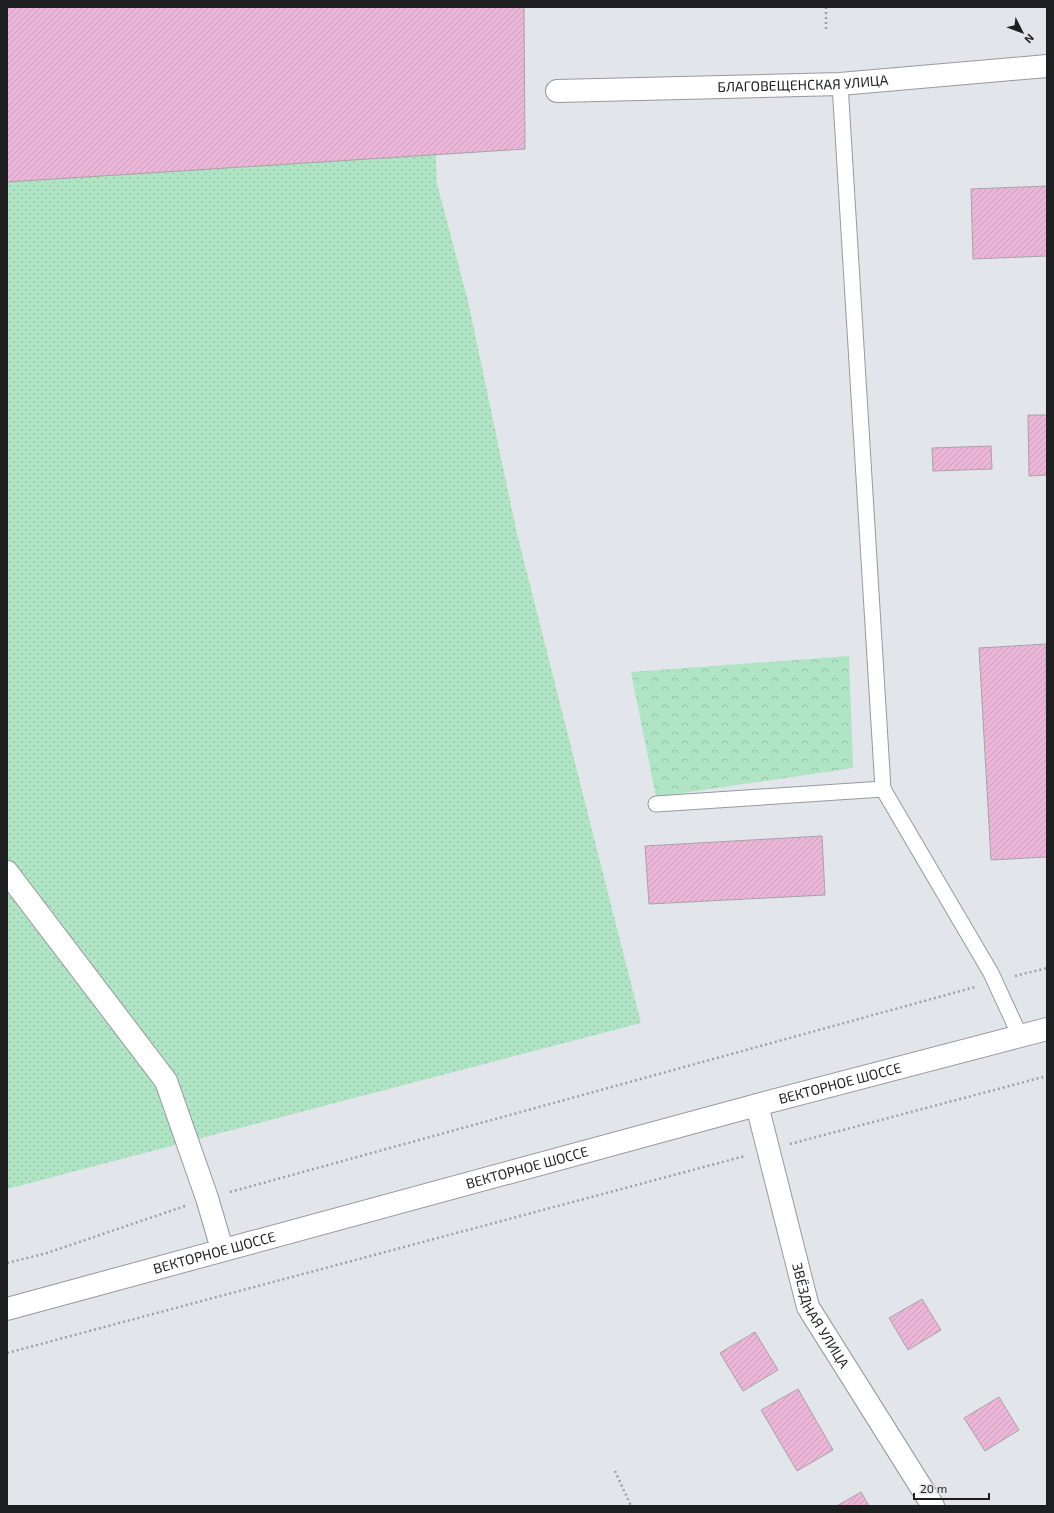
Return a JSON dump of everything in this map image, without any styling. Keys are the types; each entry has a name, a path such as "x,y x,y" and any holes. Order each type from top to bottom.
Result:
{"street":[{"name":"БЛАГОВЕЩЕНСКАЯ УЛИЦА","path":"557,91 840,84 1047,66"},
{"path":"7,872 166,1081 207,1198 222,1249"},
{"name":"ВЕКТОРНОЕ ШОССЕ","path":"7,1308 757,1104 1047,1029"},
{"name":"ЗВЁЗДНАЯ УЛИЦА","path":"757,1104 808,1307 932,1506"}],"lane":[{"path":"840,84 883,789 995,981 1020,1036"},
{"path":"656,804 883,789"}],"path":[{"path":"826,7 826,29"},
{"path":"7,1264 47,1253 207,1198 1047,968"},
{"path":"7,1353 1047,1076"},
{"path":"615,1471 631,1506"}],"green space":[{"path":"7,7 429,7 437,184 468,301 517,534 641,1023 7,1189"},
{"path":"849,656 853,768 656,797 631,672"}],"building":[{"path":"7,7 524,7 525,149 7,182"},
{"path":"1047,186 1047,256 973,259 971,189"},
{"path":"1028,415 1047,415 1047,475 1029,476"},
{"path":"991,446 992,469 933,471 932,448"},
{"path":"1046,644 1047,857 991,860 979,648"},
{"path":"822,836 825,895 649,904 645,846"},
{"path":"922,1299 941,1330 908,1350 889,1318"},
{"path":"755,1332 778,1370 743,1391 720,1353"},
{"path":"798,1389 833,1450 797,1471 761,1410"},
{"path":"999,1397 1019,1430 985,1451 964,1418"},
{"path":"861,1492 869,1506 837,1506"}]}
